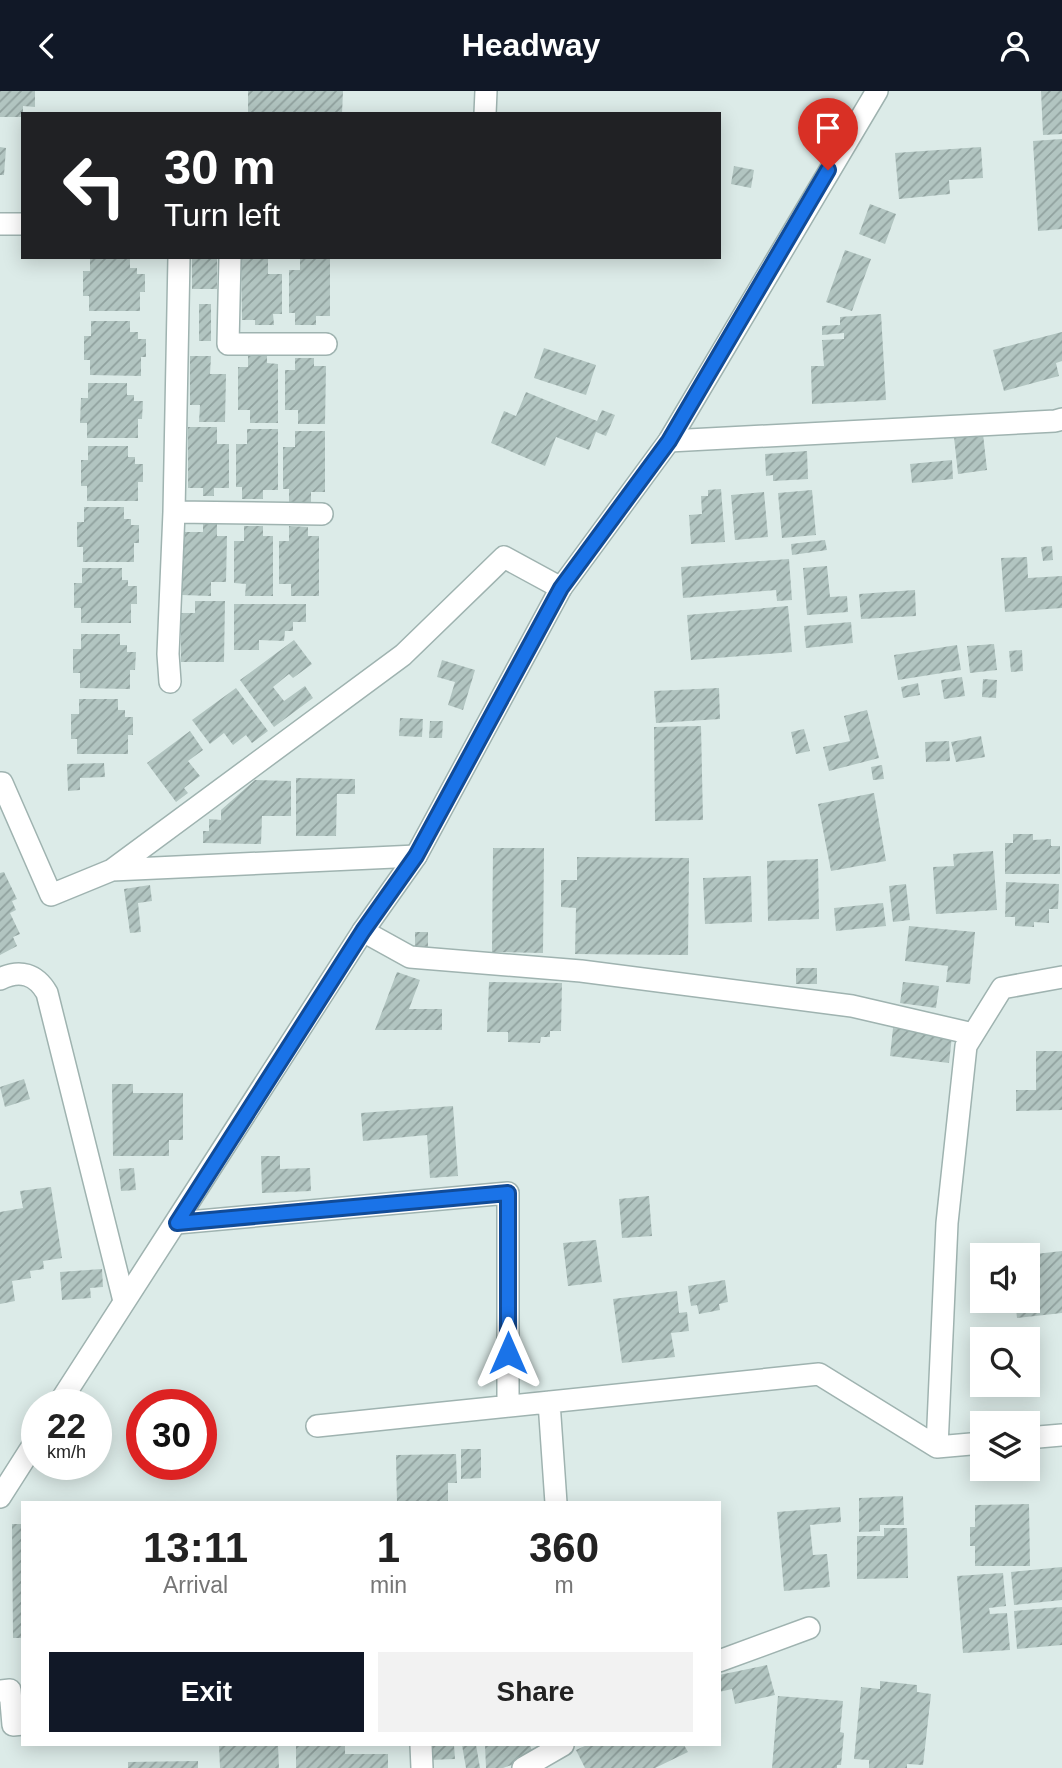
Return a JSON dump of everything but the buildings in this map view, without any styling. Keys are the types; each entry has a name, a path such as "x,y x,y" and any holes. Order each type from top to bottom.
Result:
{"street":[{"path":"485,112 486,91"},
{"path":"68,1389 363,931 416,856 561,588 669,441 868,95"},
{"path":"0,224 21,224"},
{"path":"170,682 168,654 174,512 178,259"},
{"path":"230,259 228,344 326,344"},
{"path":"669,441 1062,419"},
{"path":"174,512 322,514"},
{"path":"0,783 51,895 112,870 403,655 503,557 561,588"},
{"path":"112,870 416,856"},
{"path":"363,931 410,957 581,971 852,1006 973,1034"},
{"path":"0,979 16,973 26,974 35,977 47,993 124,1301"},
{"path":"937,1447 947,1223 966,1046 1002,988 1062,977"},
{"path":"177,1223 508,1193 508,1406"},
{"path":"317,1426 819,1374 937,1447 970,1444"},
{"path":"549,1402 556,1501"},
{"path":"1040,1437 1062,1435"},
{"path":"0,1497 21,1464"},
{"path":"721,1660 809,1628"},
{"path":"0,1691 10,1690 13,1725 21,1724"},
{"path":"421,1746 422,1768"},
{"path":"523,1768 561,1746"}],"route":[{"path":"508,1353 508,1193 177,1223 363,931 416,856 561,588 669,441 828,170"}]}
